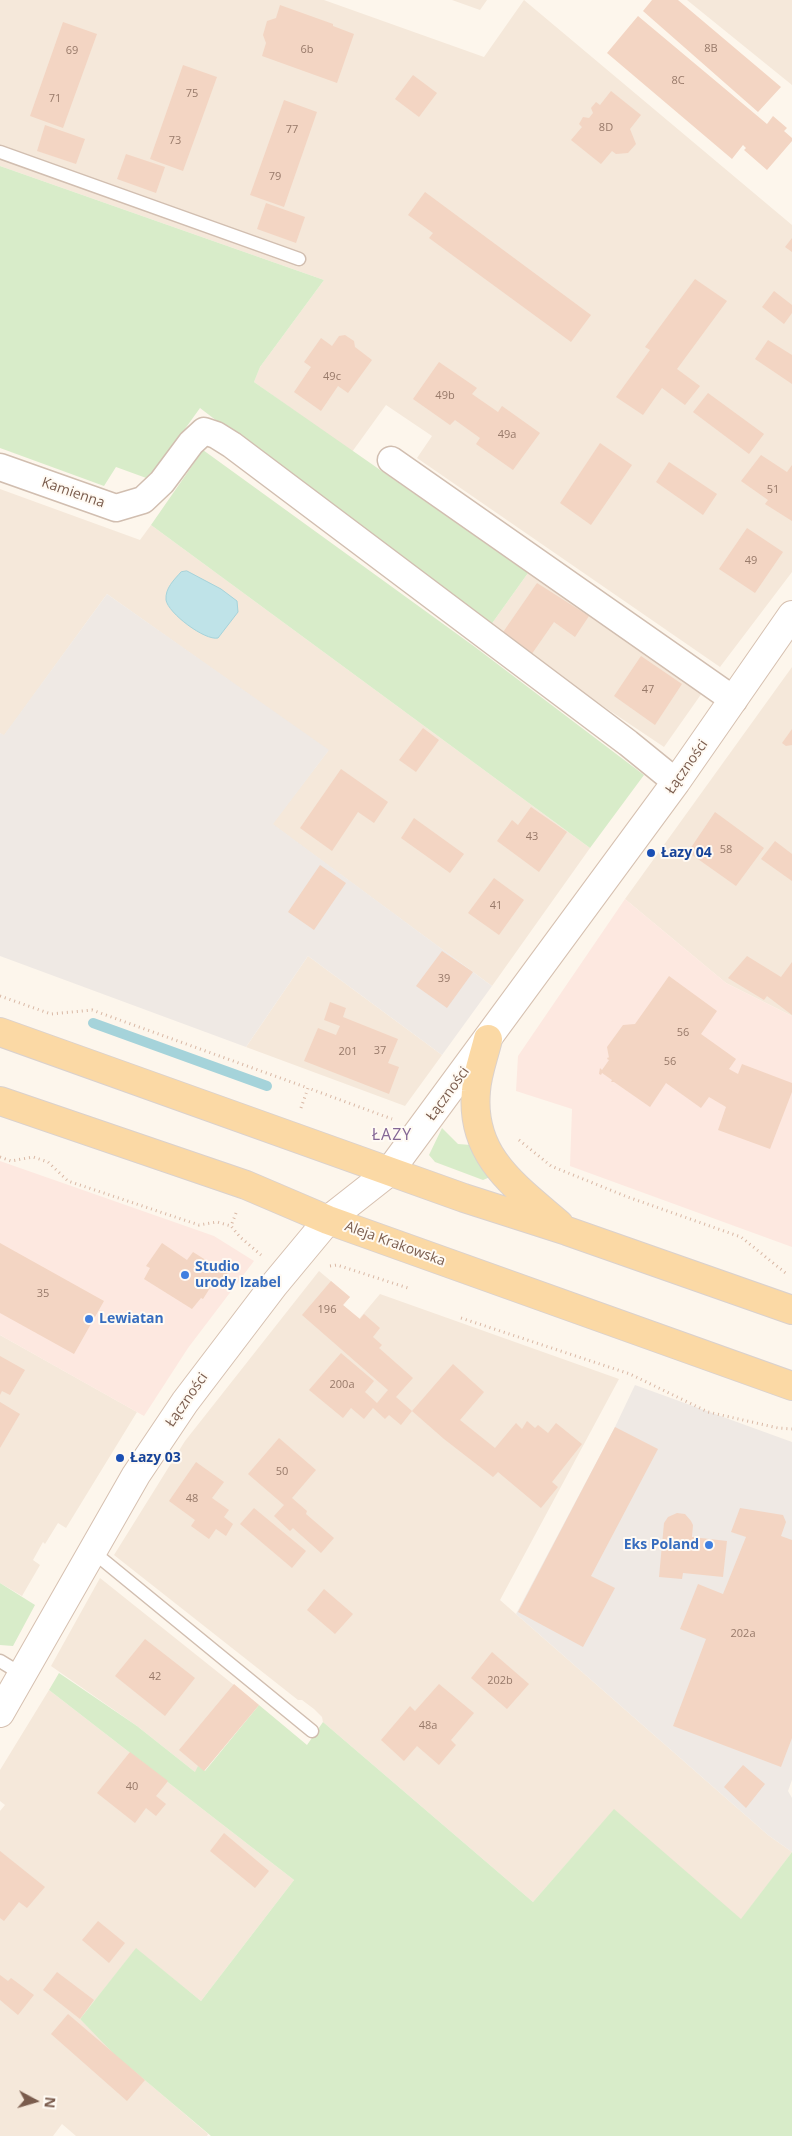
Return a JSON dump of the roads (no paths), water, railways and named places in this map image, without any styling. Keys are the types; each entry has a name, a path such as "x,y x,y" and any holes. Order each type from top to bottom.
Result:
{"main road":[{"path":"0,1032 390,1172 567,1231 792,1310"},
{"path":"488,1039 476,1090 475,1110 483,1142 497,1168 567,1231"},
{"name":"Aleja Krakowska","path":"0,1101 246,1184 328,1220 792,1386"}],"street":[{"name":"Kamienna","path":"0,467 116,508 143,500 162,482 192,443 204,431 216,435 232,445 628,743 676,782"},
{"path":"391,460 734,700"},
{"name":"Łączności","path":"0,1713 11,1668 91,1552 136,1475 184,1402 274,1285 328,1220 390,1172 676,782 792,615"}],"lane":[{"path":"0,152 299,259"},
{"path":"91,1552 312,1731"}],"water":[{"path":"187,571 221,589 237,601 238,612 218,638 212,638 196,631 180,619 168,605 166,596 168,588 181,572"}],"waterway":[{"path":"93,1023 267,1086"}],"place":[{"name":"Łazy 04","path":"651,853"},
{"name":"Studio urody Izabel","path":"185,1275"},
{"name":"Lewiatan","path":"89,1319"},
{"name":"Łazy 03","path":"120,1458"},
{"name":"Eks Poland","path":"709,1545"}],"district":[{"name":"ŁAZY","path":"392,1135"}]}
